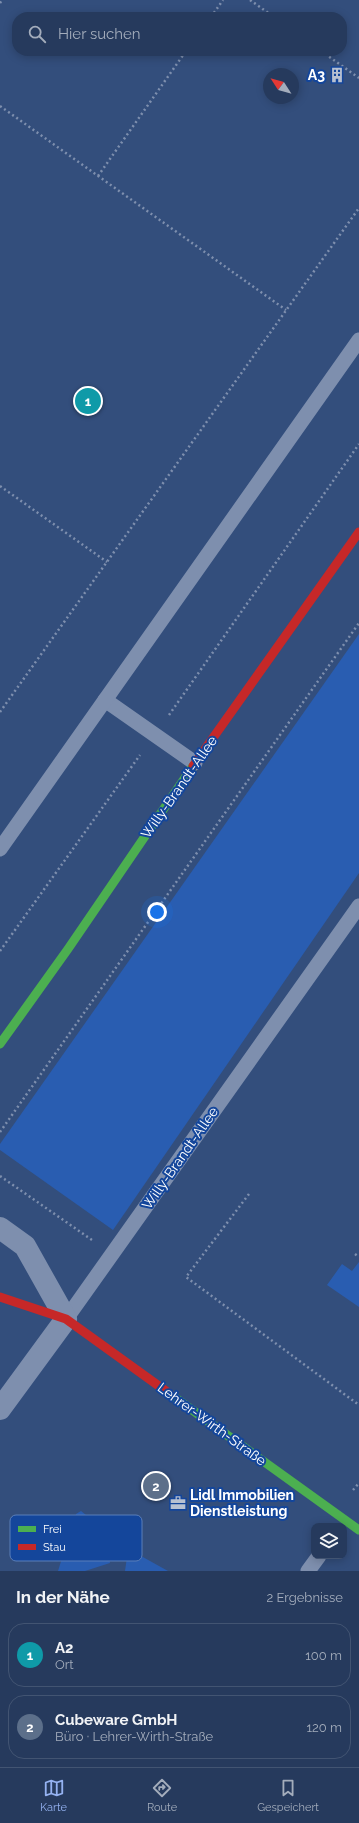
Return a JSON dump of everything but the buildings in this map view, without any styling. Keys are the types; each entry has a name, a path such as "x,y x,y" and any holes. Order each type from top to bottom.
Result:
{"main road":[{"name":"Willy-Brandt-Allee","path":"0,1044 68,949 195,763 359,532"},
{"name":"Lehrer-Wirth-Straße","path":"0,1296 66,1319 342,1523"},
{"name":"Lehrer-Wirth-Straße","path":"347,1525 359,1530"}],"street":[{"name":"Lehrer-Wirth-Straße","path":"0,1228 25,1246 66,1319"},
{"name":"Willy-Brandt-Allee","path":"0,1409 66,1319"}],"lane":[{"path":"0,849 359,340"},
{"path":"105,700 195,763"},
{"name":"Willy-Brandt-Allee","path":"66,1319 359,906"},
{"path":"308,1571 316,1559"}],"path":[{"path":"214,12 223,0"},
{"path":"250,0 267,12"},
{"path":"98,176 182,56"},
{"path":"329,56 359,78"},
{"path":"0,106 286,310"},
{"path":"0,712 359,208"},
{"path":"0,951 155,735 359,444"},
{"path":"0,486 107,562"},
{"path":"0,1132 359,623"},
{"path":"0,1176 112,1254"},
{"path":"249,1194 186,1277 359,1405"},
{"path":"354,1254 359,1257"}],"shaded area":[{"path":"359,634 359,873 113,1230 0,1150 0,1144"},
{"path":"359,1262 359,1307 327,1285 342,1264 352,1271"},
{"path":"81,1511 86,1515 76,1515"},
{"path":"142,1557 168,1571 125,1571 126,1561 142,1561"},
{"path":"61,1561 110,1561 110,1563 85,1571 58,1571"}],"traffic: fast":[{"path":"0,1044 68,949 193,766"},
{"path":"170,1394 359,1530"}],"traffic: jam":[{"path":"193,766 359,532"},
{"path":"0,1297 66,1319 170,1394"}],"place":[{"name":"A3","path":"337,75"},
{"name":"A2","path":"88,401"},
{"name":"Cubeware GmbH","path":"156,1486"},
{"name":"Lidl Immobilien Dienstleistung","path":"178,1503"}]}
